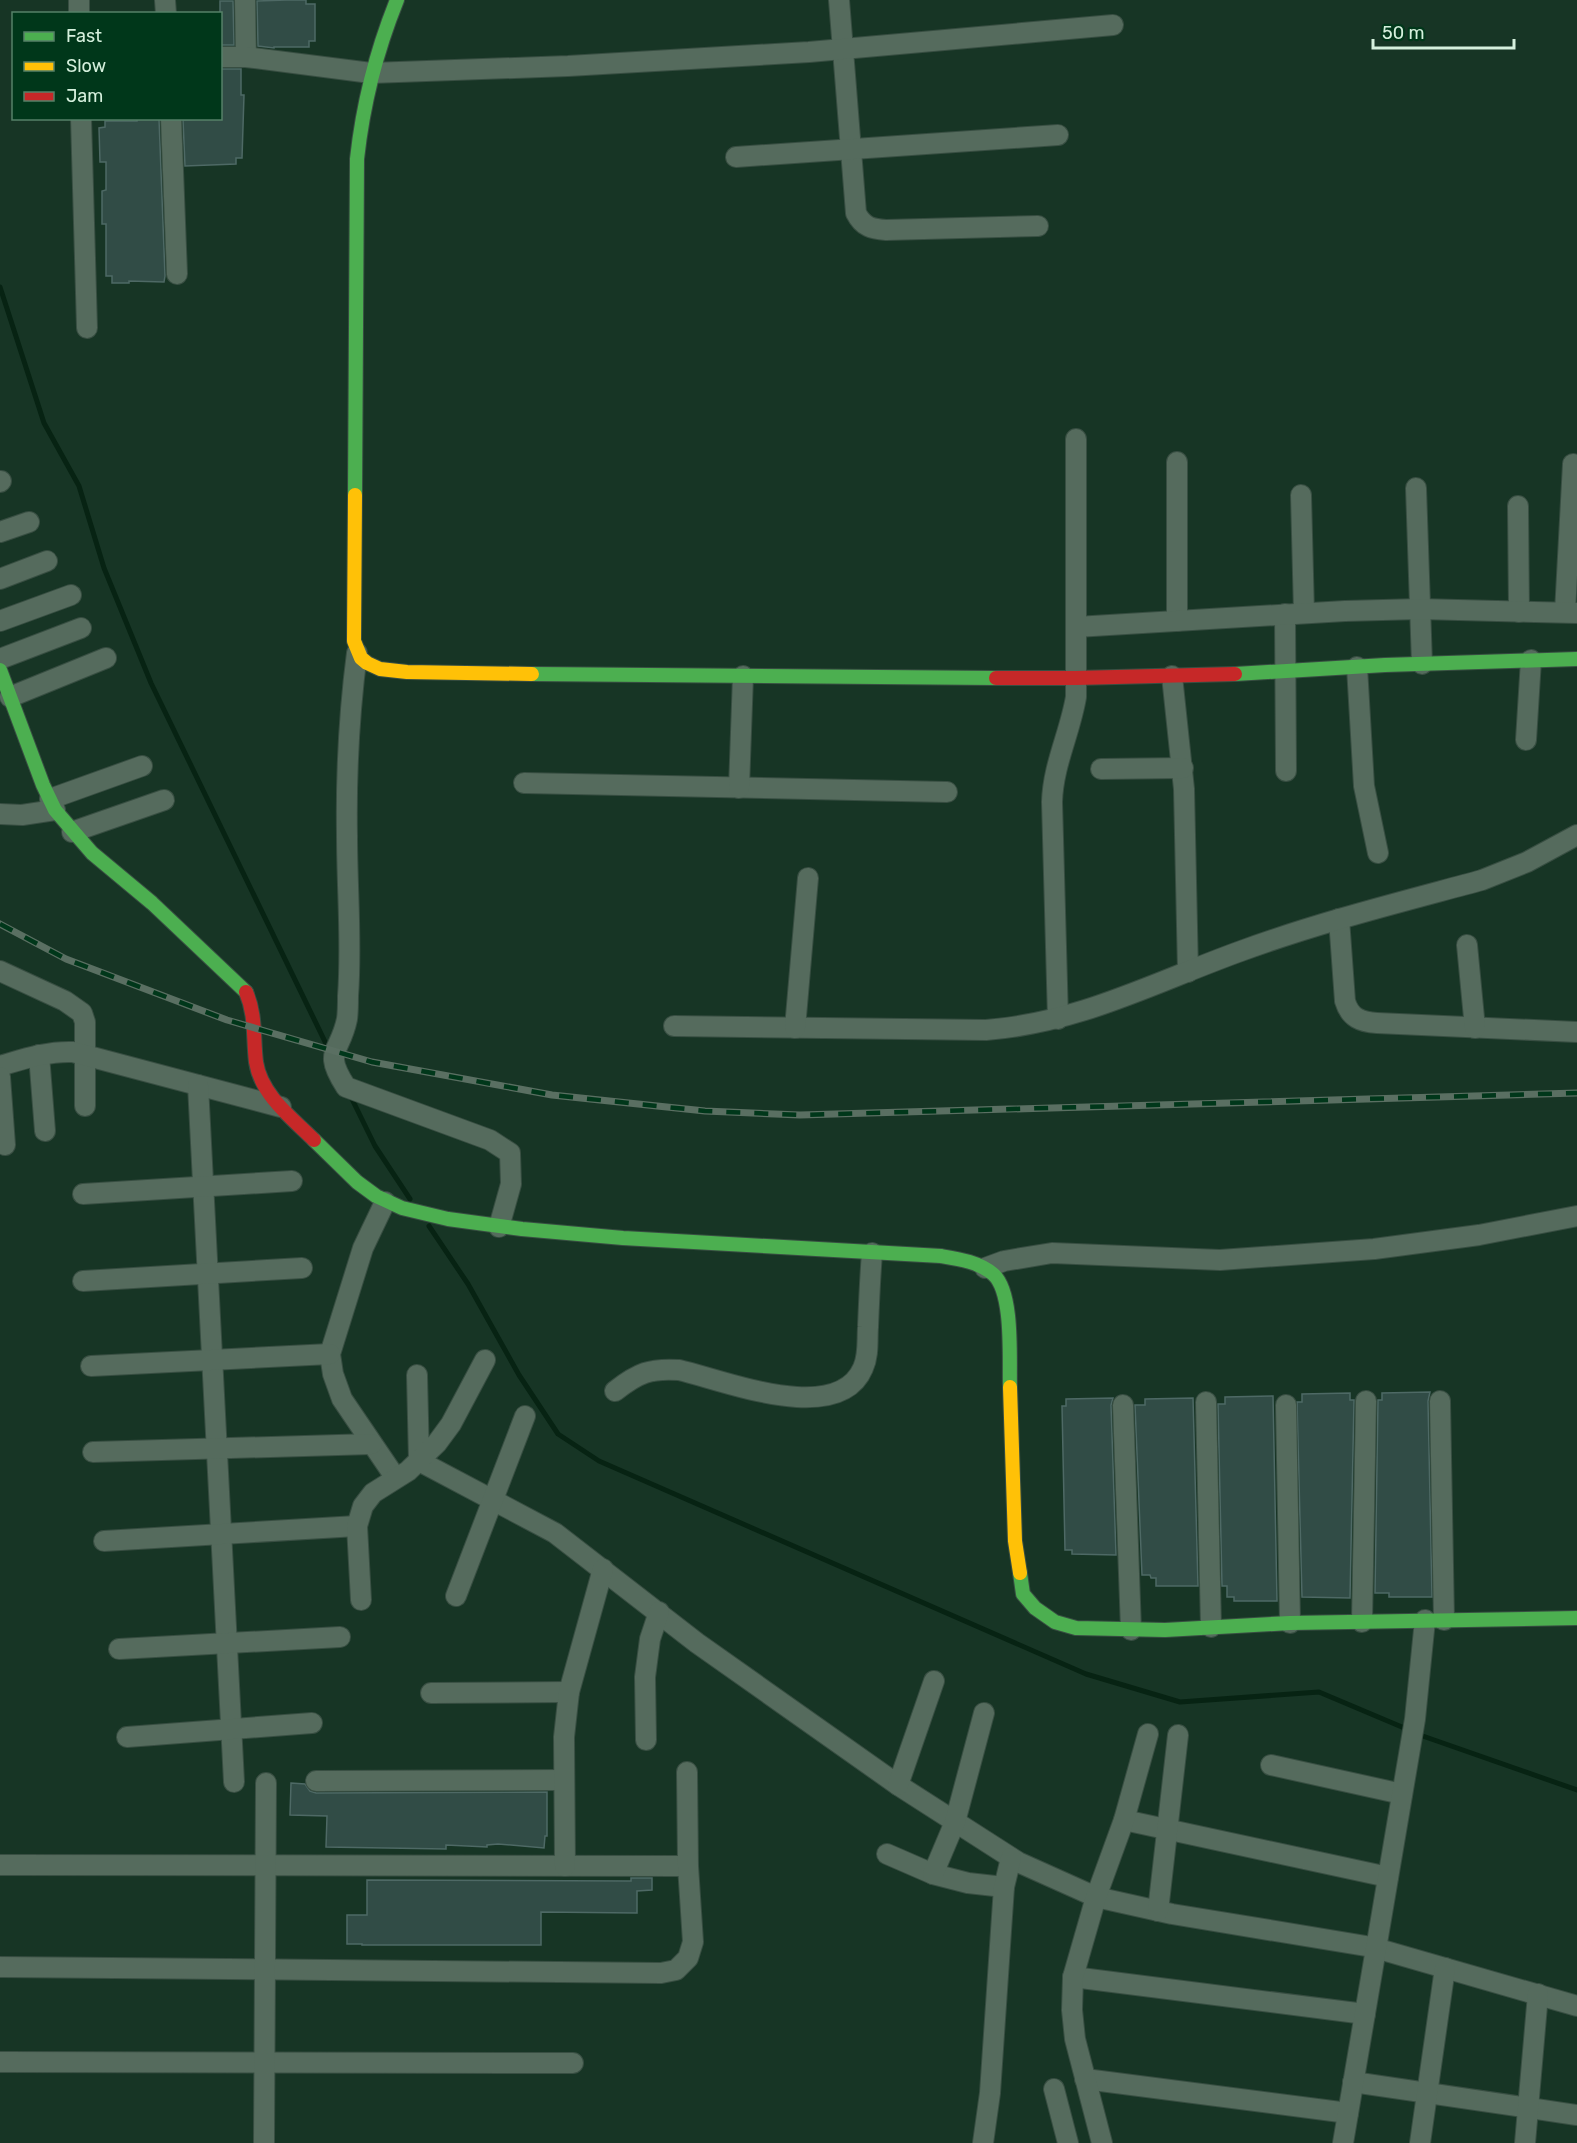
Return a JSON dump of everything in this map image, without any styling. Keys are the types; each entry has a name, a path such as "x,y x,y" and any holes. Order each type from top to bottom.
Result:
{"street":[{"path":"245,0 246,57"},
{"path":"397,0 381,38 371,73 360,121 357,159 354,641 357,653 363,662 372,667 407,672 1076,678 1577,659"},
{"path":"839,0 856,213 865,226 886,230 1038,226"},
{"path":"222,57 246,57 371,73 568,66 843,49 1113,25"},
{"path":"81,120 87,328"},
{"path":"171,120 177,274"},
{"path":"736,157 1058,135"},
{"path":"1058,1019 1052,785 1073,713 1076,678 1076,439"},
{"path":"1177,462 1177,621"},
{"path":"1076,627 1295,613 1420,609 1571,613 1574,464"},
{"path":"1416,488 1422,664"},
{"path":"1286,771 1286,670 1295,613 1301,495"},
{"path":"1518,506 1519,612"},
{"path":"0,532 29,522"},
{"path":"0,579 47,561"},
{"path":"0,621 71,595"},
{"path":"0,659 81,628"},
{"path":"357,653 348,747 347,836 351,953 347,1019 333,1055 335,1070 346,1087 490,1140 510,1153 511,1184 499,1227"},
{"path":"10,697 106,658"},
{"path":"1527,740 1531,660"},
{"path":"1357,667 1364,786 1378,853"},
{"path":"0,670 43,785 53,805 72,832 92,853 152,903 245,991 255,1014 257,1069 265,1086 281,1107 352,1177 395,1205 435,1216 499,1227 715,1245 941,1256 985,1268 1000,1281 1007,1299 1015,1540 1023,1594 1035,1608 1055,1622 1076,1628 1131,1630 1290,1623 1577,1618"},
{"path":"739,788 743,676"},
{"path":"1172,676 1183,768 1188,972"},
{"path":"0,814 22,815 53,805 142,766"},
{"path":"1101,769 1183,768"},
{"path":"524,783 947,792"},
{"path":"72,832 164,800"},
{"path":"674,1026 986,1030 1018,1027 1058,1019 1239,951 1339,919 1482,880 1527,862 1577,835"},
{"path":"795,1028 808,878"},
{"path":"1339,919 1347,1007 1361,1021 1577,1032"},
{"path":"1467,945 1475,1028"},
{"path":"0,971 76,1007 82,1013 85,1022 85,1106"},
{"path":"0,1066 39,1055 73,1052 281,1107"},
{"path":"39,1055 45,1131"},
{"path":"0,1077 5,1145"},
{"path":"198,1085 234,1782"},
{"path":"83,1194 292,1181"},
{"path":"395,1205 363,1248 330,1354 333,1374 342,1399 395,1477"},
{"path":"985,1268 1028,1256 1052,1253 1220,1260 1374,1249 1479,1235 1577,1216"},
{"path":"615,1391 640,1374 663,1369 679,1370 774,1395 813,1397 832,1394 844,1389 859,1375 867,1356 872,1253"},
{"path":"83,1281 302,1268"},
{"path":"91,1366 330,1354"},
{"path":"361,1600 357,1526 363,1506 373,1493 395,1477 408,1471 437,1443 451,1424 485,1360"},
{"path":"417,1375 419,1461"},
{"path":"1362,1622 1366,1401"},
{"path":"1343,2143 1414,1719 1434,1620 1440,1401"},
{"path":"1206,1402 1211,1627"},
{"path":"1124,1405 1131,1630"},
{"path":"1286,1405 1290,1623"},
{"path":"456,1596 525,1416"},
{"path":"93,1452 372,1444"},
{"path":"419,1461 555,1533 697,1642 898,1785 1011,1858 1096,1897 1158,1911 1376,1949 1577,2006"},
{"path":"104,1541 357,1526"},
{"path":"565,1866 564,1737 569,1692 603,1569"},
{"path":"646,1740 645,1677 650,1638 659,1612"},
{"path":"119,1649 340,1637"},
{"path":"898,1785 934,1681"},
{"path":"431,1693 569,1692"},
{"path":"933,1874 955,1822 984,1713"},
{"path":"127,1737 312,1723"},
{"path":"1102,2143 1075,2039 1072,2010 1073,1977 1096,1897 1124,1820 1148,1734"},
{"path":"1158,1911 1178,1735"},
{"path":"1272,1764 1402,1794"},
{"path":"0,1967 649,1973 676,1970 688,1958 693,1942 688,1866 687,1772"},
{"path":"316,1781 564,1780"},
{"path":"264,2143 266,1783"},
{"path":"1124,1820 1388,1877"},
{"path":"887,1854 933,1874 968,1883 1004,1887"},
{"path":"983,2143 990,2092 1004,1887 1011,1858"},
{"path":"0,1865 688,1866"},
{"path":"1419,2143 1445,1968"},
{"path":"1073,1977 1365,2014"},
{"path":"1525,2143 1538,1994"},
{"path":"0,2062 573,2063"},
{"path":"1085,2079 1348,2113"},
{"path":"1353,2082 1577,2115"},
{"path":"1054,2089 1068,2143"}],"building":[{"path":"306,0 306,4 315,4 315,41 309,41 309,47 258,46 257,1"},
{"path":"220,1 233,1 234,45 222,45 222,12 220,12"},
{"path":"222,69 241,69 241,95 244,95 242,158 236,158 236,164 185,166 183,120 222,120"},
{"path":"159,120 165,276 164,282 112,283 112,276 106,276 106,224 102,224 102,191 106,190 106,162 100,162 99,128 105,127 105,121"},
{"path":"1430,1392 1428,1401 1432,1597 1389,1597 1389,1593 1375,1593 1378,1400 1382,1400 1382,1393"},
{"path":"1350,1393 1350,1400 1354,1400 1350,1598 1302,1597 1297,1402 1302,1402 1302,1394"},
{"path":"1273,1396 1277,1601 1234,1601 1234,1597 1227,1597 1227,1586 1222,1586 1218,1404 1225,1404 1225,1397"},
{"path":"1113,1398 1111,1405 1116,1555 1072,1554 1072,1550 1065,1550 1062,1406 1066,1406 1066,1399"},
{"path":"1193,1398 1198,1586 1156,1586 1156,1578 1142,1575 1135,1405 1145,1405 1145,1399"},
{"path":"291,1783 305,1784 310,1791 316,1793 547,1792 547,1836 545,1836 544,1848 498,1844 487,1845 487,1847 446,1845 446,1849 326,1847 327,1816 290,1815"},
{"path":"631,1878 652,1878 652,1890 637,1891 637,1913 541,1912 541,1945 347,1944 347,1915 367,1915 367,1880 631,1881"}],"waterway":[{"path":"0,287 44,423 79,486 104,568 151,683 330,1052"},
{"path":"350,1095 375,1146 410,1199"},
{"path":"429,1226 468,1284 519,1375 558,1434 599,1461 1086,1674 1180,1702 1319,1692 1409,1730"},
{"path":"1417,1734 1577,1790"}],"railway":[{"path":"0,924 66,959 227,1020 372,1062 552,1095 705,1111 800,1115 1577,1093"}],"traffic: fast":[{"path":"355,495 357,159 371,78 397,0"},
{"path":"1235,674 1385,665 1577,659"},
{"path":"0,670 43,785 55,810 92,853 152,903 246,992"},
{"path":"532,674 996,678"},
{"path":"314,1140 357,1182 376,1196 402,1208 448,1219 522,1229 623,1238 941,1256 975,1264 993,1274 1000,1283 1004,1295 1009,1327 1010,1387"},
{"path":"1020,1573 1023,1594 1035,1608 1055,1622 1076,1628 1165,1630 1290,1623 1577,1618"}],"traffic: slow":[{"path":"355,495 354,641 361,658 380,669 407,672 532,674"},
{"path":"1010,1387 1015,1541 1020,1573"}],"traffic: jam":[{"path":"996,678 1235,674"},
{"path":"246,992 253,1018 256,1062 264,1085 287,1114 314,1140"}]}
